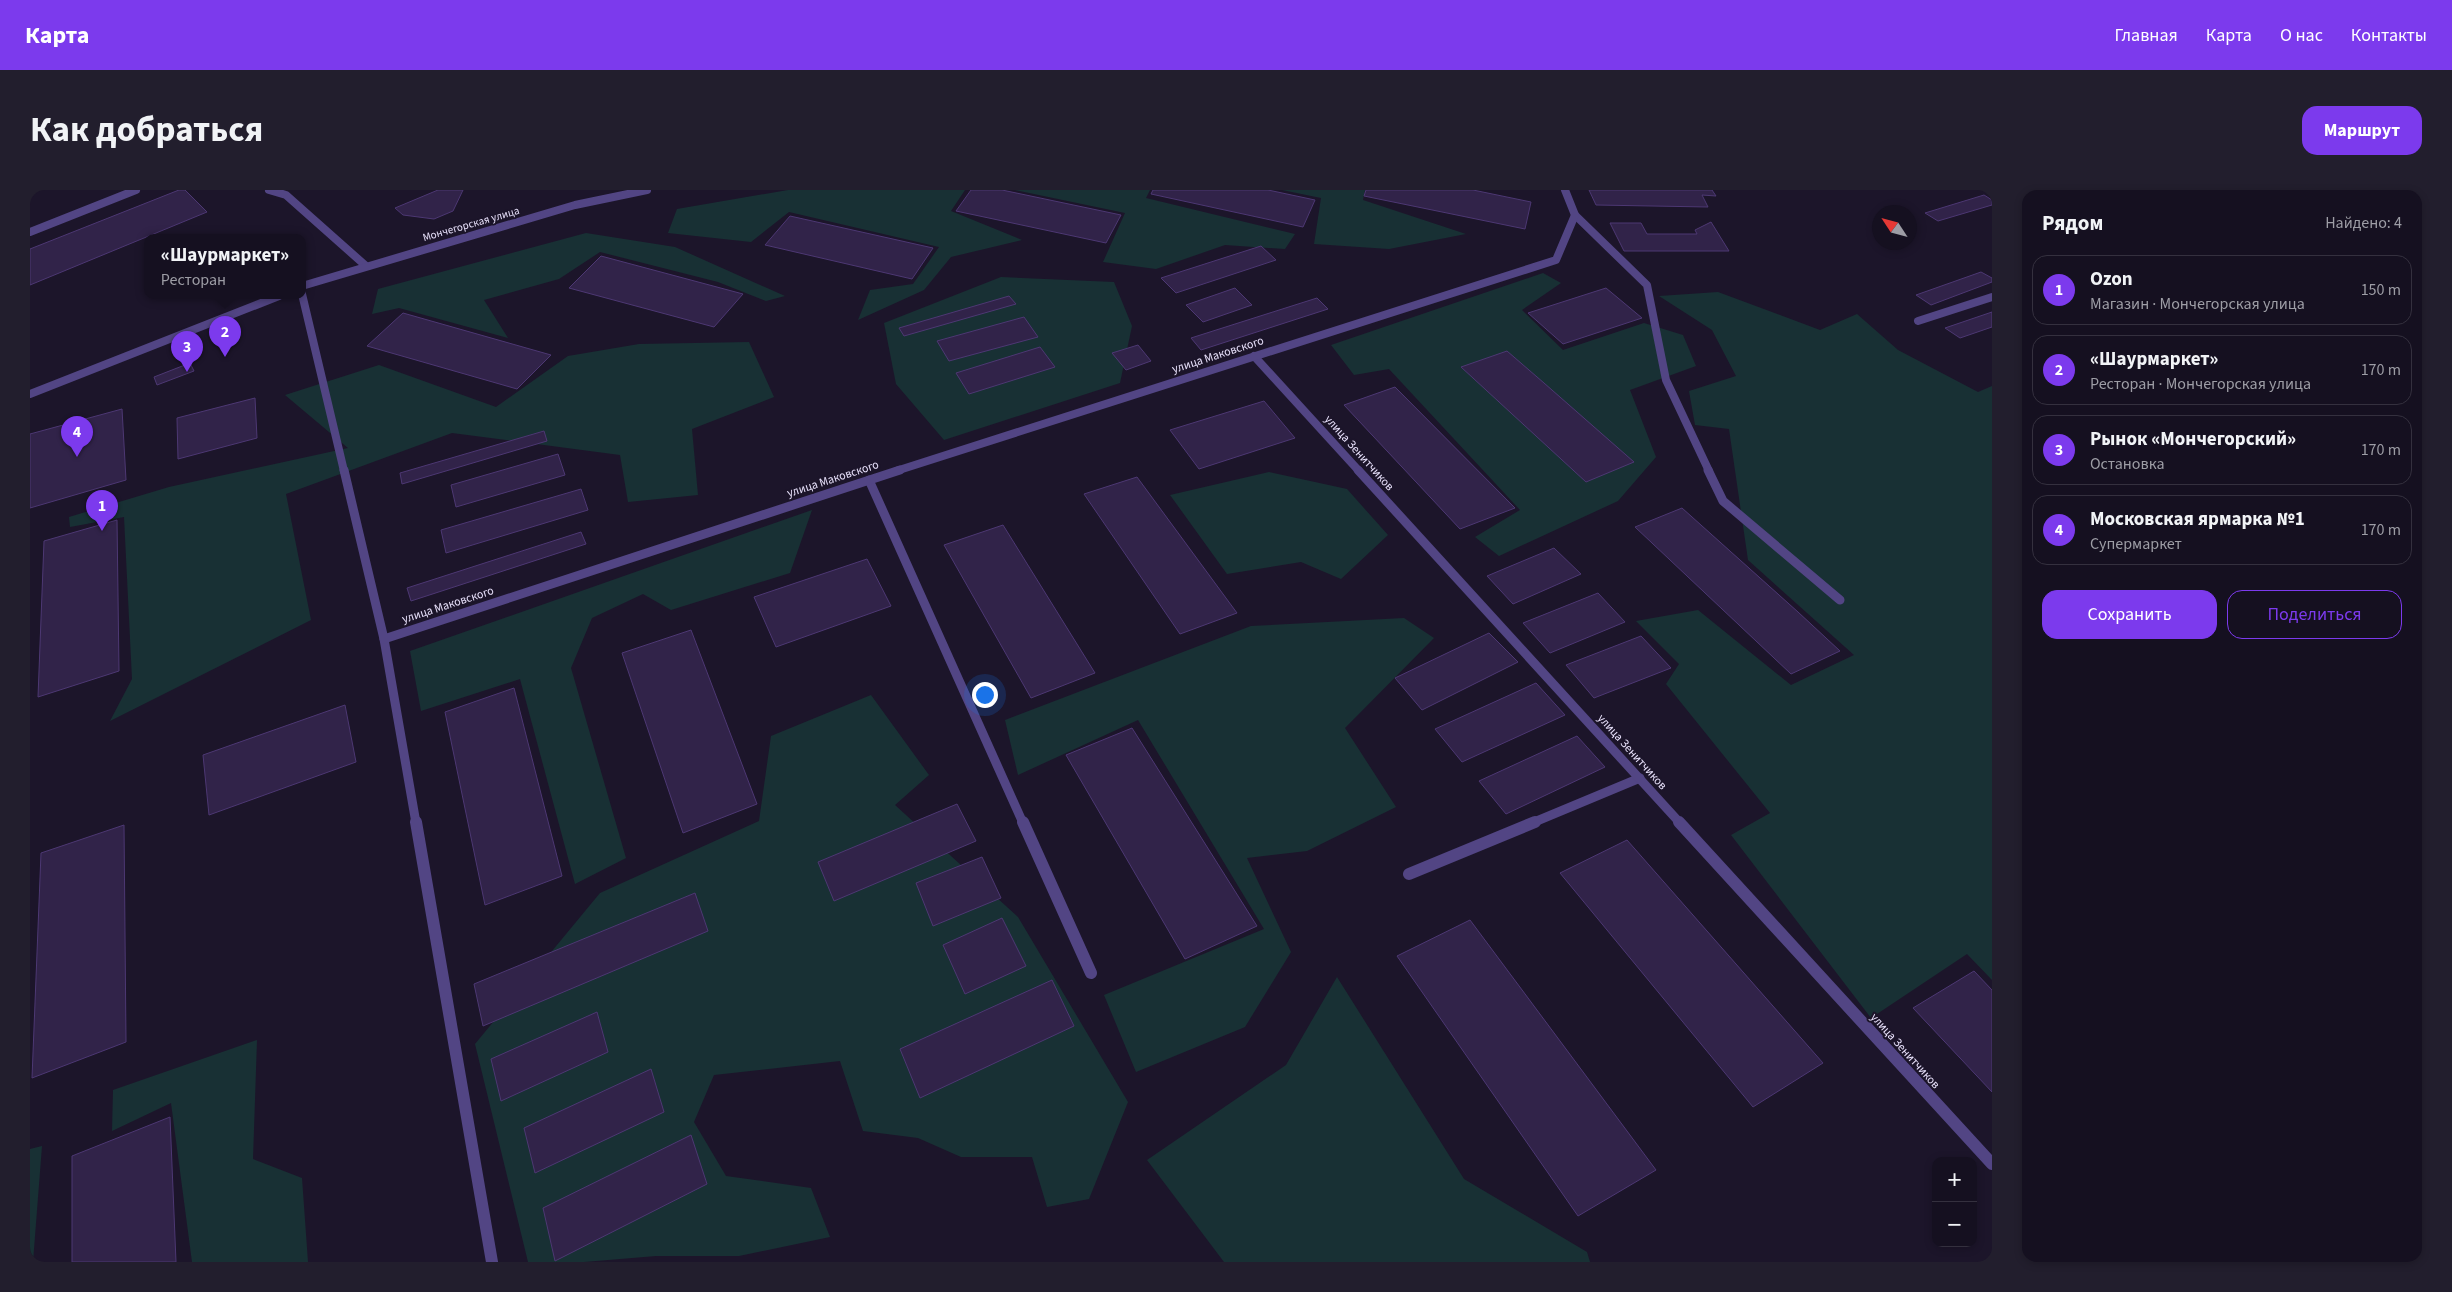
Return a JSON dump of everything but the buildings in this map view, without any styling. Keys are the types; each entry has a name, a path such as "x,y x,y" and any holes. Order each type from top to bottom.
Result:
{"street":[{"path":"30,232 136,190"},
{"path":"269,190 286,195 366,266"},
{"name":"Мончегорская улица","path":"306,285 576,205 647,190"},
{"path":"1565,190 1575,215 1647,284 1666,380 1723,501 1840,600"},
{"name":"улица Маковского","path":"384,639 869,480 1556,260 1575,215"},
{"path":"1918,321 1992,297"},
{"path":"30,394 271,299"},
{"path":"303,299 384,639 492,1262"},
{"name":"улица Зенитчиков","path":"1254,356 1992,1164"},
{"path":"869,480 1091,973"},
{"path":"1409,874 1640,778"}],"green space":[{"path":"788,190 965,190 951,211 1022,240 951,257 924,290 858,320 870,290 913,284 939,247 789,212 751,242 668,233 677,209"},
{"path":"1015,190 1150,190 1146,198 1295,234 1285,249 1225,245 1156,269 1103,262 1125,213"},
{"path":"1282,190 1365,190 1363,200 1466,234 1389,249 1314,244 1321,198"},
{"path":"586,233 675,247 785,296 766,301 718,282 600,252 559,279 484,300 508,338 399,308 372,314 378,289"},
{"path":"1543,273 1561,283 1522,310 1563,350 1644,323 1683,335 1696,366 1630,390 1656,457 1618,501 1499,556 1475,537 1520,510 1389,369 1354,375 1331,345"},
{"path":"1001,277 1114,282 1132,326 1120,383 944,440 896,384 884,323"},
{"path":"1718,292 1820,330 1857,314 1898,350 1978,392 1992,386 1992,980 1967,954 1871,1018 1731,835 1770,813 1666,684 1679,664 1636,621 1698,610 1791,685 1854,655 1748,560 1729,429 1695,425 1689,391 1736,376 1712,330 1659,296"},
{"path":"749,342 774,397 692,429 698,495 628,502 620,455 452,433 286,494 311,620 110,721 132,679 124,517 70,527 69,517 169,487 348,448 285,395 379,365 496,407 568,356 639,344"},
{"path":"1269,472 1347,489 1388,535 1341,579 1301,562 1227,574 1170,495"},
{"path":"812,510 790,573 671,610 643,594 592,618 571,668 626,858 575,884 520,679 421,711 410,651"},
{"path":"1404,618 1434,638 1345,728 1396,807 1307,851 1247,858 1291,952 1245,1027 1136,1072 1104,995 1264,929 1138,720 1018,775 1005,720 1251,626"},
{"path":"871,695 929,775 895,805 1018,917 1128,1102 1089,1199 1047,1207 1032,1157 961,1157 918,1138 863,1131 840,1061 714,1075 694,1122 726,1176 811,1188 830,1237 739,1256 656,1256 584,1262 528,1262 475,1044 600,893 759,821 771,736"},
{"path":"1337,977 1464,1179 1587,1252 1590,1262 1224,1262 1147,1160 1286,1065"},
{"path":"257,1040 253,1159 302,1178 308,1262 192,1262 171,1103 112,1131 113,1090"},
{"path":"42,1146 33,1262 30,1262 30,1149"}],"place":[{"name":"«Шаурмаркет»","path":"225,357"},
{"name":"Рынок «Мончегорский»","path":"187,372"},
{"name":"Московская ярмарка №1","path":"77,457"},
{"name":"Ozon","path":"102,531"}]}
